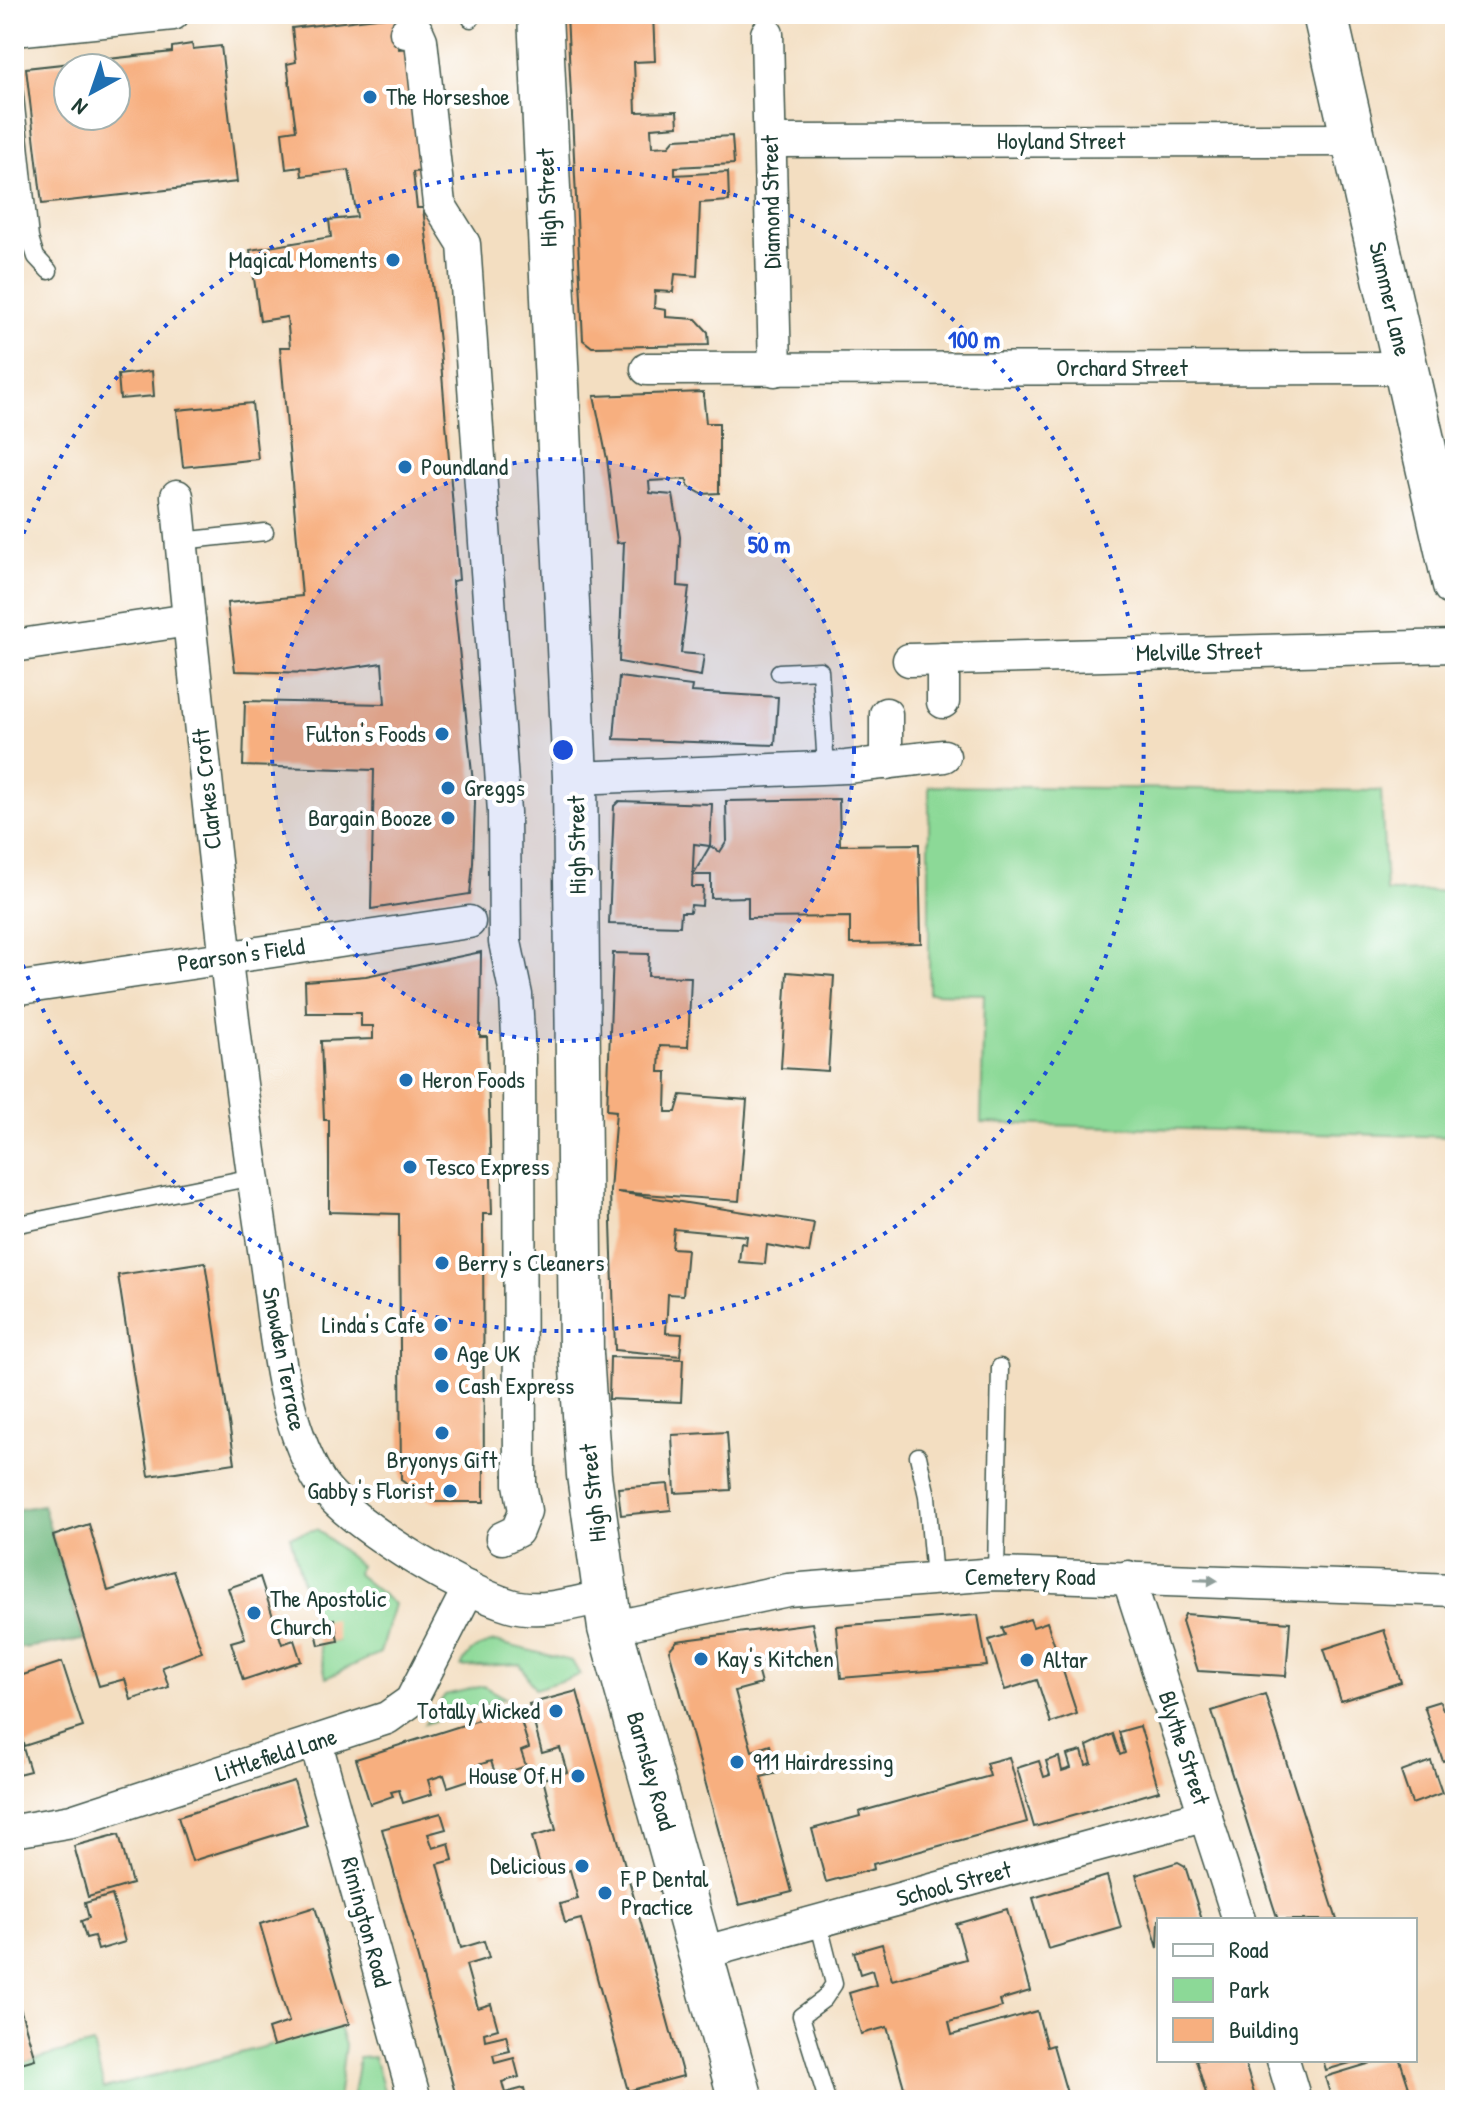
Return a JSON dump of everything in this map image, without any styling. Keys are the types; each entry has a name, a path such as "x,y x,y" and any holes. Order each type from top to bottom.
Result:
{"street":[{"path":"14,30 173,14"},
{"name":"High Street","path":"540,14 575,778 581,1354 589,1475 607,1612"},
{"name":"Summer Lane","path":"1325,14 1455,585"},
{"path":"406,32 417,31 421,40 425,114 441,212 464,244 504,812 505,942 517,1010 522,1303 520,1484 525,1511 517,1531 502,1538"},
{"name":"Diamond Street","path":"767,34 775,370"},
{"name":"Hoyland Street","path":"770,141 1353,140"},
{"name":"Orchard Street","path":"647,369 1405,368"},
{"name":"Clarkes Croft","path":"177,496 226,957"},
{"path":"14,646 189,620"},
{"name":"Melville Street","path":"909,660 1455,646"},
{"path":"943,659 943,702"},
{"path":"886,714 886,763"},
{"path":"575,778 826,768 944,756"},
{"name":"Pearson's Field","path":"14,989 469,922"},
{"name":"Snowden Terrace","path":"226,957 253,1177 288,1404 301,1445 318,1480 344,1511 469,1588 511,1606 607,1612"},
{"name":"Cemetery Road","path":"607,1612 788,1590 996,1574 1455,1590"},
{"name":"Blythe Street","path":"1128,1577 1238,1918"},
{"name":"Littlefield Lane","path":"14,1831 72,1821 387,1718 411,1701 469,1588"},
{"name":"Barnsley Road","path":"607,1612 741,2100"},
{"name":"Rimington Road","path":"316,1743 415,2100"},
{"name":"School Street","path":"702,1953 1206,1815"},
{"path":"1284,2062 1295,2100"}],"lane":[{"path":"14,87 30,238 36,257 49,271"},
{"path":"181,541 265,532"},
{"path":"779,672 820,670 826,768"},
{"path":"14,1225 253,1177"},
{"path":"996,1574 1000,1367"},
{"path":"918,1456 927,1496 934,1579"},
{"path":"818,1921 834,1984 824,1999 801,2016 827,2100"}],"green space":[{"path":"929,786 1381,791 1386,892 1455,891 1455,1137 981,1123 984,994 929,993"},
{"path":"43,1505 84,1640 14,1649 14,1510"},
{"path":"317,1529 359,1565 357,1574 394,1604 380,1653 326,1678 319,1645 337,1641 314,1623 290,1536"},
{"path":"495,1642 572,1661 580,1675 535,1689 520,1664 461,1667 474,1650"},
{"path":"483,1686 505,1698 425,1724 445,1695"},
{"path":"339,2027 345,2045 338,2100 220,2100 197,2095 178,2100 14,2100 14,2065 93,2044 104,2089"},
{"path":"374,2057 387,2100 352,2100 359,2058"}],"building":[{"path":"567,14 653,14 655,61 634,62 636,112 677,111 678,126 651,128 652,147 669,146 675,139 732,136 734,164 675,167 675,175 728,172 729,201 700,203 697,276 675,274 673,292 655,291 654,308 666,310 666,317 696,319 708,332 709,345 592,347 583,340"},
{"path":"394,16 399,49 412,48 427,171 413,172 417,208 423,208 440,350 459,580 452,581 475,802 470,894 371,909 374,770 243,766 245,701 385,704 382,663 315,673 235,671 227,603 302,596 280,347 290,347 287,317 260,321 250,250 331,237 329,220 357,217 349,170 302,176 301,167 286,169 282,132 296,130 287,64 296,62 292,28"},
{"path":"192,44 193,49 221,46 237,182 42,204 26,68 52,65 52,132 132,132 132,56 172,52 172,47"},
{"path":"152,371 154,396 120,399 118,375"},
{"path":"703,392 706,423 719,423 719,493 702,494 688,486 687,479 649,481 650,493 673,495 680,537 678,586 689,587 681,653 704,655 701,676 619,662 624,542 617,543 607,459 594,396"},
{"path":"252,403 258,459 183,467 177,410"},
{"path":"619,677 692,686 691,692 778,697 775,745 614,739"},
{"path":"839,799 840,845 919,844 921,943 850,944 850,917 748,918 748,897 711,898 711,875 693,875 710,846 720,852 727,841 726,801"},
{"path":"619,801 712,804 710,846 694,844 692,887 703,887 702,906 691,905 690,912 681,912 680,926 609,924 614,806"},
{"path":"481,952 480,1037 487,1037 492,1214 483,1214 484,1502 432,1502 401,1480 399,1214 329,1212 329,1120 324,1120 321,1041 373,1039 373,1026 361,1026 361,1013 306,1013 305,981 366,976"},
{"path":"613,953 649,954 648,976 691,977 688,1047 660,1046 659,1072 667,1072 666,1112 676,1112 681,1095 747,1100 739,1201 617,1192 814,1223 809,1253 767,1245 765,1264 739,1262 741,1243 746,1244 747,1236 674,1229 672,1248 687,1249 683,1295 668,1294 666,1333 682,1334 680,1356 615,1350 610,1191 616,1111 607,1110"},
{"path":"787,972 834,976 828,1071 781,1068"},
{"path":"205,1262 235,1463 149,1476 118,1275"},
{"path":"610,1357 683,1359 681,1402 609,1399"},
{"path":"727,1432 731,1490 675,1493 672,1435"},
{"path":"668,1484 671,1510 621,1515 618,1488"},
{"path":"89,1524 108,1591 173,1571 202,1652 162,1667 169,1687 131,1700 125,1679 99,1686 53,1536"},
{"name":"The Apostolic Church","path":"260,1577 282,1644 294,1640 301,1661 243,1680 231,1642 245,1638 228,1588"},
{"path":"1185,1614 1290,1622 1286,1676 1198,1671 1182,1621"},
{"path":"978,1615 987,1666 841,1678 836,1626"},
{"path":"334,1619 338,1641 319,1645 314,1623"},
{"name":"Altar","path":"1030,1619 1033,1627 1047,1622 1077,1714 1051,1723 1037,1680 1005,1690 989,1640 1005,1635 1002,1628"},
{"path":"812,1623 818,1652 755,1662 761,1684 735,1691 752,1751 770,1745 778,1773 761,1777 792,1892 739,1905 669,1650 677,1641"},
{"path":"1384,1630 1401,1682 1341,1701 1324,1649"},
{"path":"62,1662 83,1727 24,1746 14,1713 14,1678"},
{"path":"577,1691 683,2076 628,2091 581,1919 565,1923 560,1904 578,1899 570,1870 543,1877 532,1837 556,1830 543,1779 567,1772 560,1748 542,1753 529,1704"},
{"path":"1265,1694 1336,1918 1277,1918 1212,1711"},
{"path":"1440,1701 1443,1710 1455,1706 1455,1757 1443,1761 1424,1706"},
{"path":"517,1708 529,1748 521,1751 526,1766 496,1776 491,1761 475,1766 478,1777 448,1787 444,1775 428,1780 432,1794 403,1803 399,1790 391,1792 393,1796 370,1804 356,1759"},
{"path":"14,1722 30,1771 14,1775"},
{"path":"1140,1726 1159,1791 1034,1827 1017,1768 1039,1761 1044,1777 1050,1775 1046,1761 1059,1757 1062,1771 1071,1768 1067,1755 1082,1751 1086,1765 1092,1763 1087,1746 1113,1734 1120,1755 1125,1753 1119,1732"},
{"path":"1009,1757 1027,1822 873,1864 874,1869 826,1882 812,1829 860,1816 859,1812 990,1776 986,1763"},
{"path":"1431,1761 1442,1793 1412,1804 1401,1772"},
{"path":"294,1781 307,1825 192,1861 178,1817"},
{"path":"441,1813 446,1829 428,1834 433,1848 449,1843 453,1860 438,1864 461,1948 484,1941 489,1958 466,1965 478,2008 491,2004 498,2029 484,2033 485,2040 506,2035 510,2051 493,2055 495,2063 514,2058 519,2077 502,2082 505,2093 524,2088 527,2100 457,2100 382,1829"},
{"path":"119,1834 132,1884 88,1897 74,1846"},
{"path":"1178,1862 1185,1866 1201,1918 1157,1918 1157,1945 1136,1875"},
{"path":"1107,1876 1121,1928 1048,1949 1033,1898"},
{"path":"112,1895 125,1942 98,1950 94,1936 86,1938 81,1921 89,1918 85,1903"},
{"path":"315,1907 349,2024 273,2046 268,2029 289,2022 260,1924"},
{"path":"1007,1909 1030,1991 1000,2000 1002,2007 949,2022 952,2035 1037,2011 1047,2047 1053,2045 1069,2100 884,2100 883,2097 905,2091 887,2027 861,2034 849,1993 876,1985 872,1970 860,1974 854,1952 882,1944 892,1980 966,1959 956,1924"},
{"path":"14,1987 35,2059 14,2065"},
{"path":"1197,2062 1245,2062 1256,2100 1208,2100"},
{"path":"1324,2062 1354,2062 1326,2070"},
{"path":"1374,2062 1401,2062 1412,2097 1332,2100 1325,2077"},
{"path":"685,2091 687,2100 652,2100 652,2099"}],"place":[{"name":"The Horseshoe","path":"370,97"},
{"name":"Magical Moments","path":"393,260"},
{"name":"Poundland","path":"405,467"},
{"name":"Fulton's Foods","path":"442,734"},
{"name":"Greggs","path":"448,788"},
{"name":"Bargain Booze","path":"448,818"},
{"name":"Heron Foods","path":"406,1080"},
{"name":"Tesco Express","path":"410,1167"},
{"name":"Berry's Cleaners","path":"442,1263"},
{"name":"Linda's Cafe","path":"441,1325"},
{"name":"Age UK","path":"441,1354"},
{"name":"Cash Express","path":"442,1386"},
{"name":"Bryonys Gift","path":"442,1433"},
{"name":"Gabby's Florist","path":"450,1491"},
{"name":"The Apostolic Church","path":"254,1613"},
{"name":"Kay's Kitchen","path":"701,1659"},
{"name":"Altar","path":"1027,1660"},
{"name":"Totally Wicked","path":"556,1711"},
{"name":"911 Hairdressing","path":"737,1762"},
{"name":"House Of H","path":"578,1776"},
{"name":"Delicious","path":"582,1866"},
{"name":"F P Dental Practice","path":"605,1893"}]}
